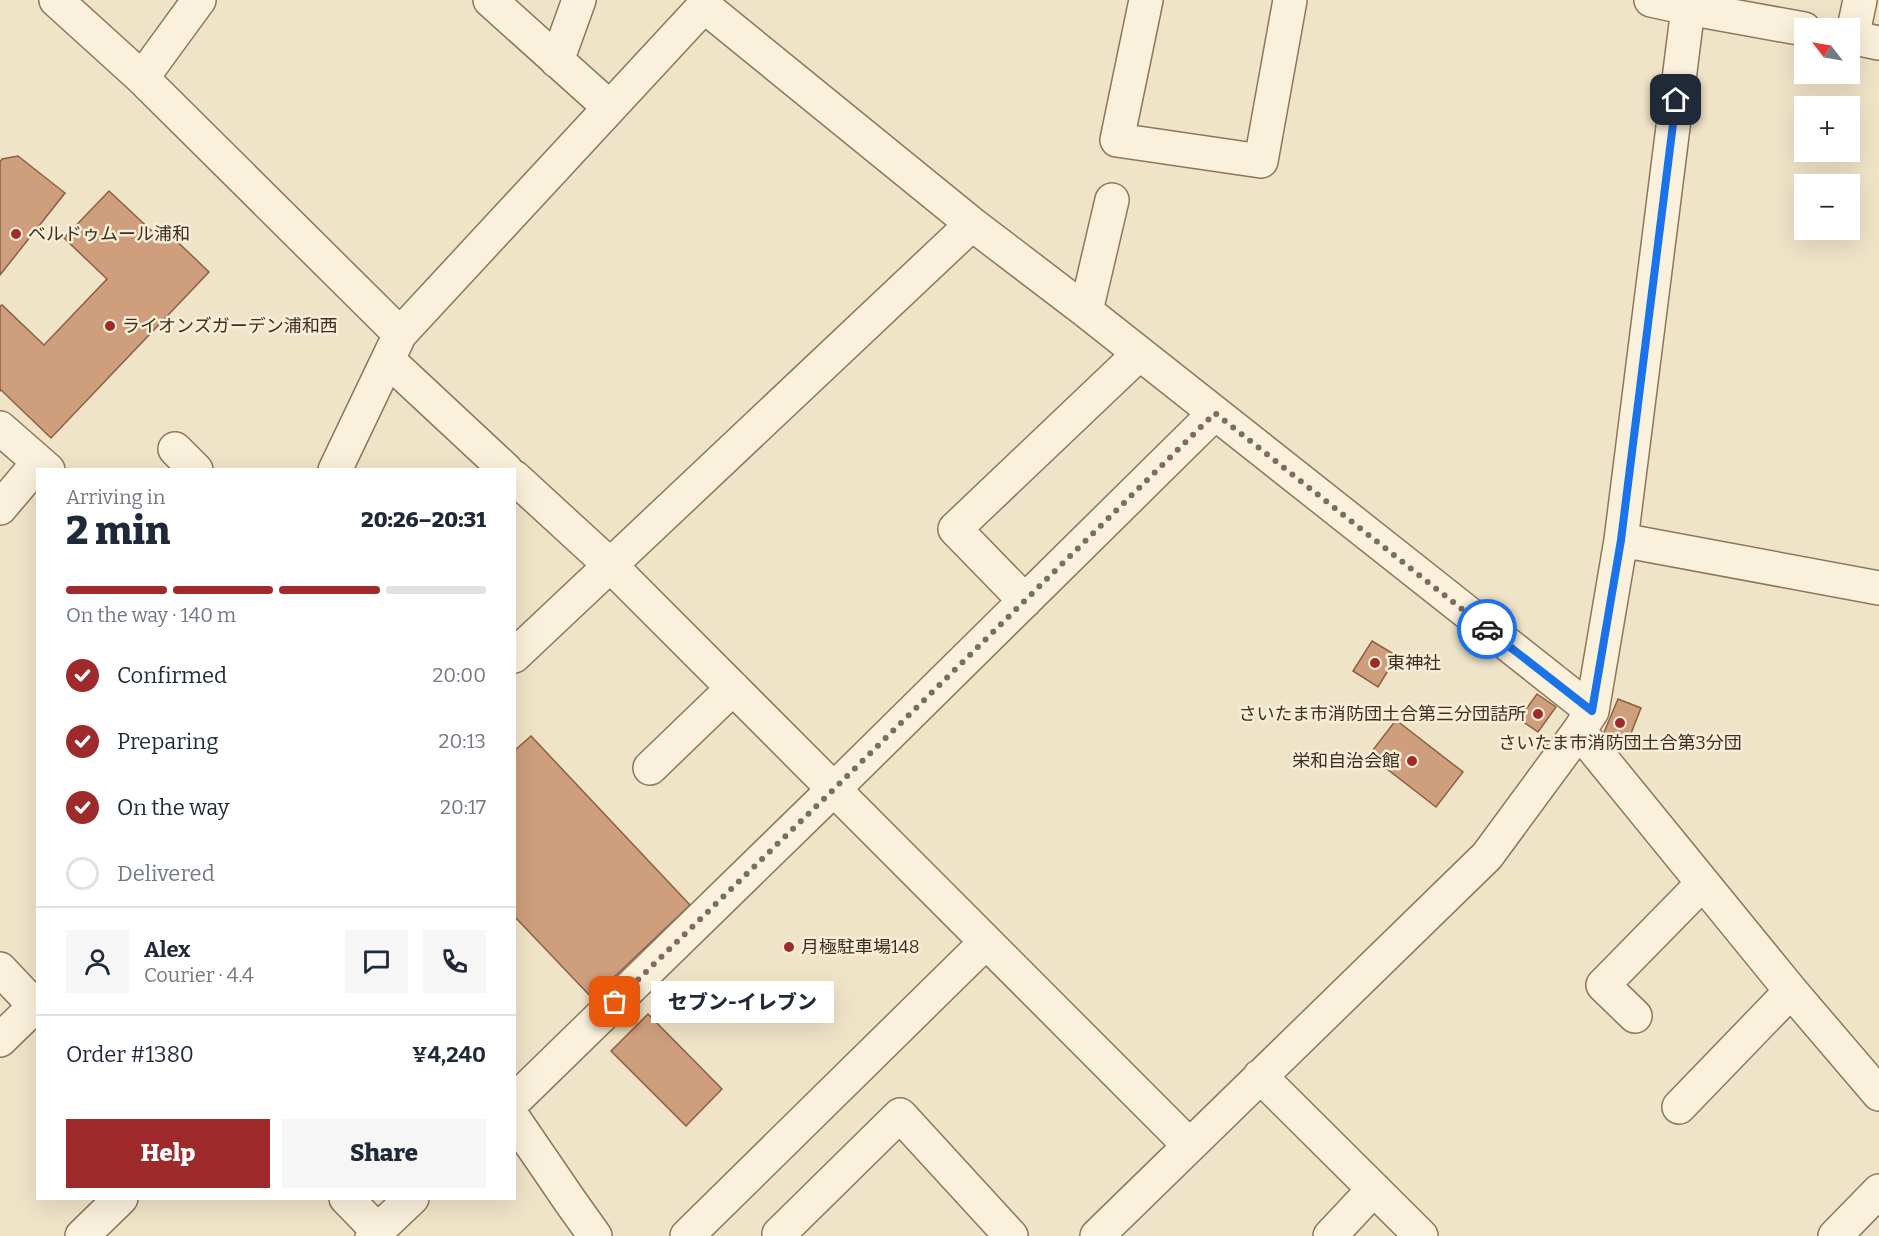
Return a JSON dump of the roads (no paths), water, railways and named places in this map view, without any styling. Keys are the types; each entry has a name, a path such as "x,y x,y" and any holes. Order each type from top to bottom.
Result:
{"street":[{"path":"56,0 142,78 504,468"},
{"path":"142,78 199,0"},
{"path":"490,0 609,107"},
{"path":"557,61 579,0"},
{"path":"1146,0 1117,140 1261,160 1290,0"},
{"path":"1651,0 1689,4 1794,27"},
{"path":"1860,0 1860,18"},
{"path":"336,468 394,347 609,107 706,3 972,224 1215,413 1585,721 1703,883 1879,1094"},
{"path":"1097,1236 1487,856 1585,721 1621,540 1689,4"},
{"path":"1086,311 1112,200"},
{"path":"516,654 972,224"},
{"path":"1024,601 955,529 1139,354"},
{"path":"516,1099 1215,413"},
{"path":"0,428 43,466"},
{"path":"0,508 36,473"},
{"path":"516,479 611,566 1189,1145"},
{"path":"1621,540 1879,588"},
{"path":"650,768 733,688"},
{"path":"1635,1016 1603,985 1703,883"},
{"path":"687,1236 986,942"},
{"path":"0,969 36,1005 0,1040"},
{"path":"1679,1107 1791,991"},
{"path":"1260,1076 1421,1236"},
{"path":"781,1236 779,1234 900,1115 1011,1236"},
{"path":"516,1122 595,1236"},
{"path":"1330,1236 1374,1189"},
{"path":"1835,1236 1879,1191"},
{"path":"82,1236 119,1200"},
{"path":"348,1200 375,1233 410,1200"}],"place":[{"name":"ベルドゥムール浦和","path":"16,234"},
{"name":"ライオンズガーデン浦和西","path":"110,326"},
{"name":"東神社","path":"1375,663"},
{"name":"さいたま市消防団土合第三分団詰所","path":"1538,714"},
{"name":"さいたま市消防団土合第3分団","path":"1620,723"},
{"name":"栄和自治会館","path":"1412,761"},
{"name":"月極駐車場148","path":"789,947"},
{"name":"セブン-イレブン","path":"615,1002"}]}
